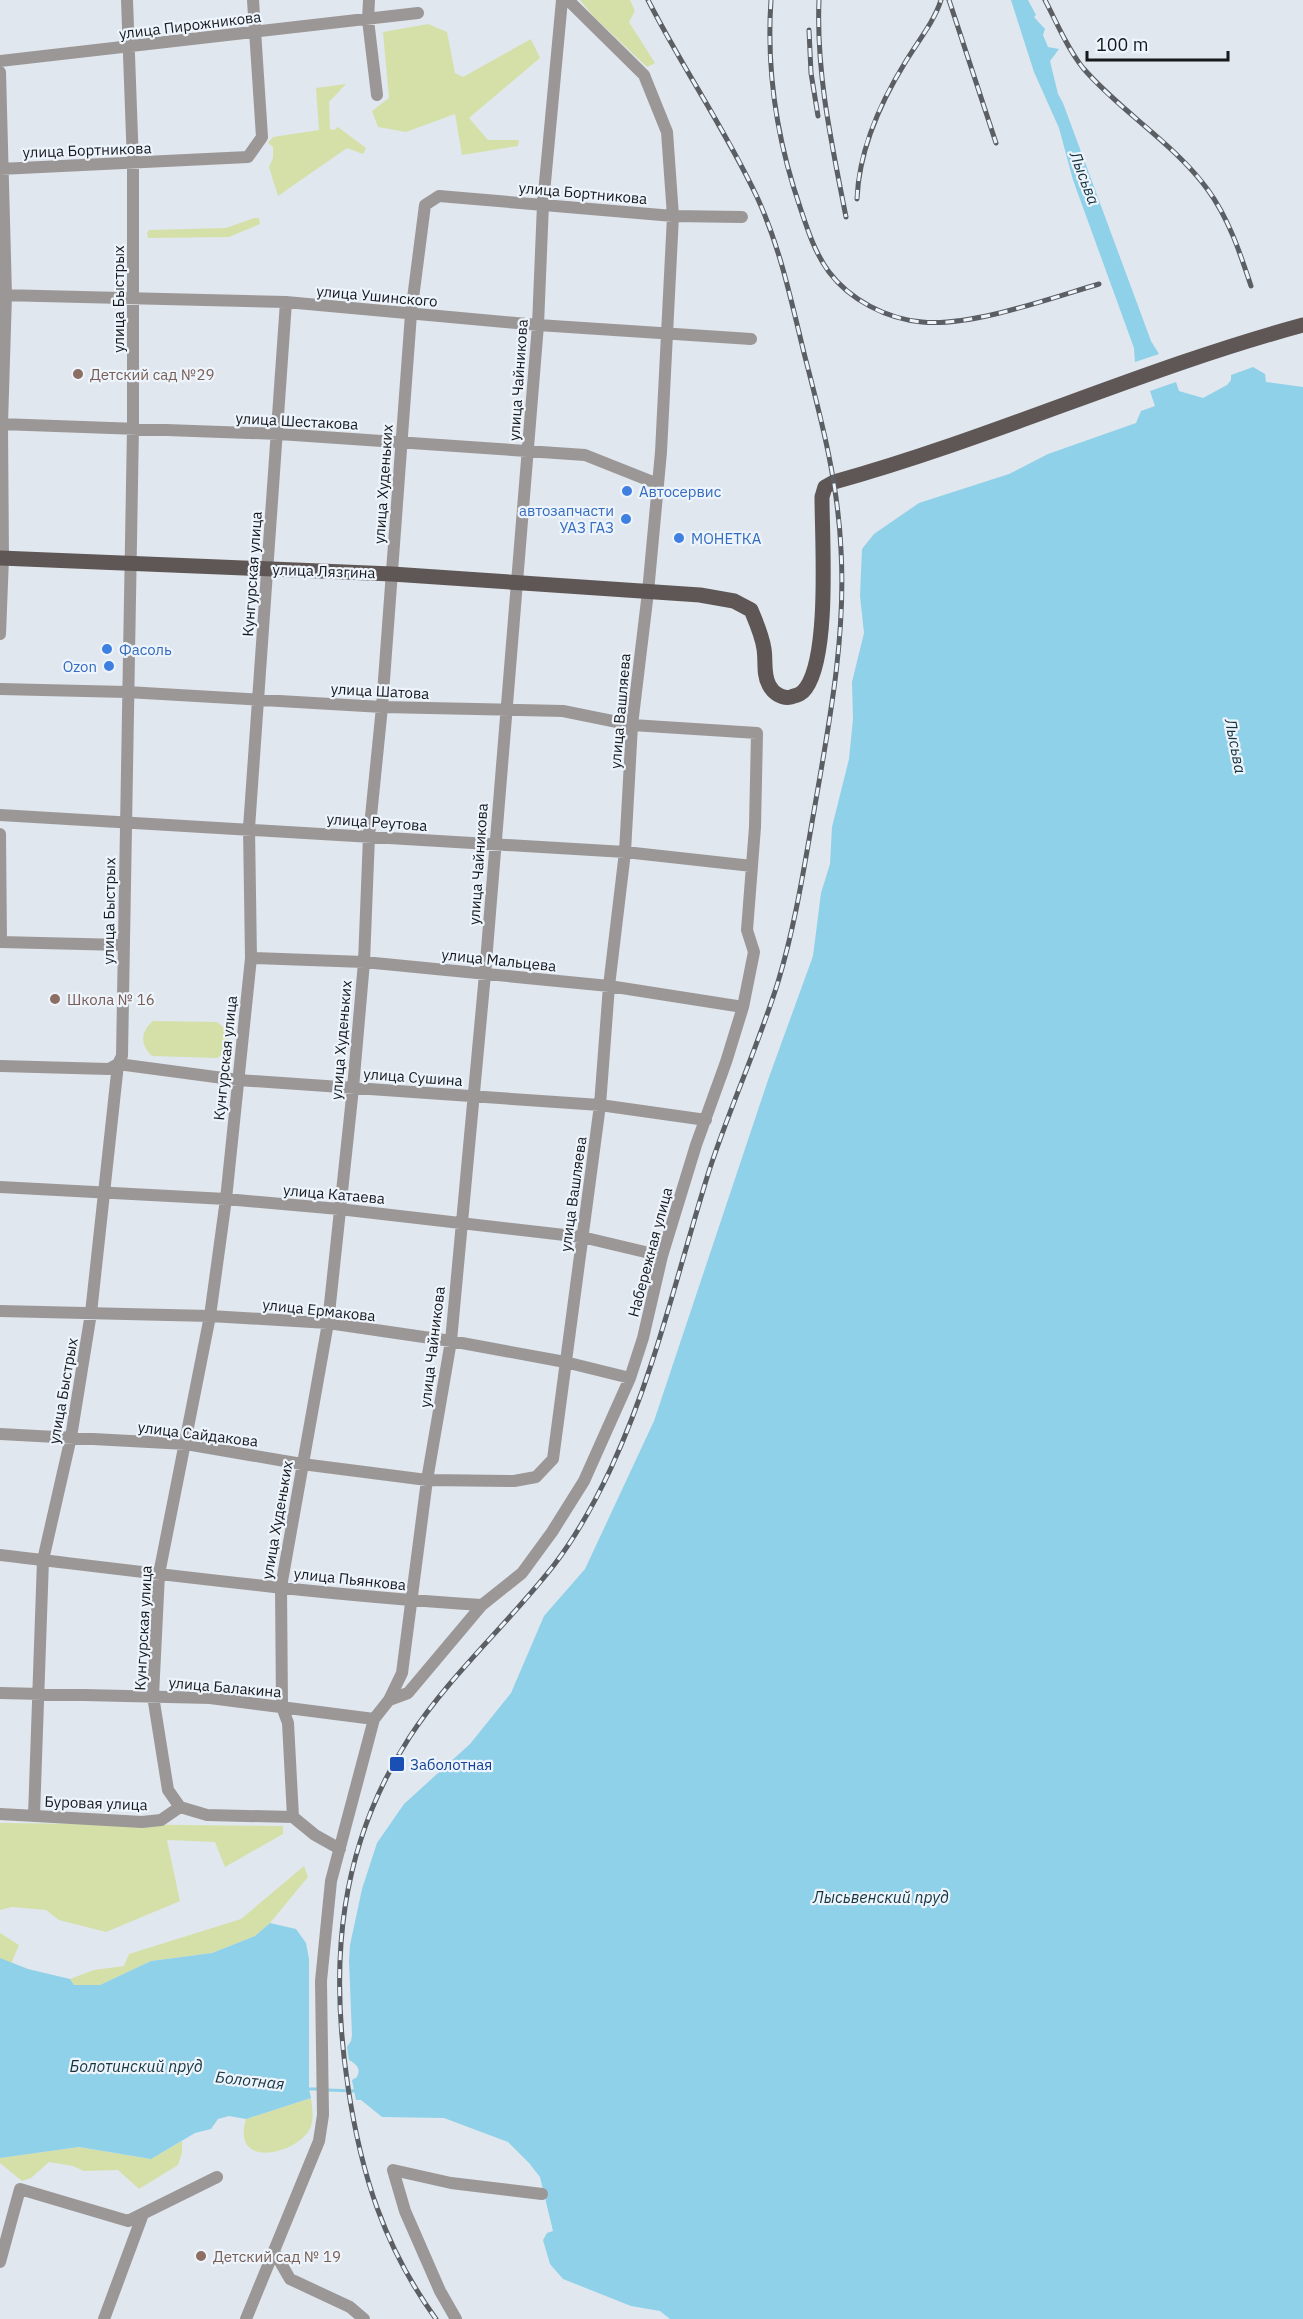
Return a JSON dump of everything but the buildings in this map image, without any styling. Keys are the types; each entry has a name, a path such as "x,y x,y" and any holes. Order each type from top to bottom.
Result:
{"main road":[{"name":"улица Лязгина","path":"2,558 392,574 700,595 734,601 751,610 761,636 765,676 768,684 773,692 786,698 805,690 810,681 818,648 823,597 822,497 825,487 834,482 903,462 1025,420 1241,342 1303,325"}],"street":[{"name":"улица Быстрых","path":"34,1816 44,1560 71,1437 91,1313 118,1064 122,1056 133,428 133,164 127,0"},
{"path":"253,0 255,32"},
{"path":"369,0 368,20 377,95"},
{"name":"улица Чайникова","path":"374,1719 389,1700 402,1673 427,1480 451,1341 460,1221 485,974 538,325 543,204 562,0"},
{"name":"улица Вашляева","path":"553,1459 600,1105 609,986 625,852 632,725 658,484 673,216 666,132 644,75 568,0"},
{"name":"улица Пирожникова","path":"0,61 418,13"},
{"name":"улица Бортникова","path":"1,169 248,157 262,137 255,32"},
{"path":"0,72 3,295 0,634"},
{"name":"улица Бортникова","path":"424,205 439,196 673,216 742,218"},
{"name":"улица Худеньких","path":"293,1817 288,1723 282,1707 280,1587 328,1323 353,1088 363,962 369,836 382,707 411,314 424,205"},
{"name":"улица Ушинского","path":"3,295 286,303 538,325 751,339"},
{"name":"Кунгурская улица","path":"180,1807 168,1790 153,1696 159,1574 210,1316 226,1199 251,958 249,828 260,700 266,569 279,434 286,303"},
{"name":"улица Шестакова","path":"1,424 279,434 585,455 658,484"},
{"name":"улица Шатова","path":"0,689 127,692 382,707 563,711 632,725 757,733"},
{"name":"Набережная улица","path":"389,1700 408,1693 482,1605 522,1573 552,1532 584,1480 630,1378 643,1338 662,1256 696,1145 743,1007 754,952 747,930 755,827 757,733"},
{"name":"улица Реутова","path":"0,815 625,852 752,866"},
{"path":"0,834 0,942 123,945"},
{"name":"улица Мальцева","path":"251,958 363,962 609,986 743,1007"},
{"name":"улица Сушина","path":"0,1066 109,1069 118,1064 238,1080 600,1105 706,1120"},
{"path":"0,1066 0,1071"},
{"name":"улица Катаева","path":"0,1186 226,1199 460,1221 582,1237 662,1256"},
{"name":"улица Ермакова","path":"0,1311 210,1316 328,1323 451,1341 565,1362 630,1378"},
{"name":"улица Сайдакова","path":"0,1434 186,1444 302,1464 427,1480 514,1481 536,1477 553,1459"},
{"name":"улица Пьянкова","path":"0,1555 280,1587 482,1605"},
{"name":"улица Балакина","path":"0,1693 210,1698 374,1719"},
{"path":"246,2319 319,2141 323,2115 321,1981 331,1881 374,1719"},
{"path":"180,1807 207,1815 293,1817 315,1835 340,1849"},
{"name":"Буровая улица","path":"0,1814 142,1822 161,1820 180,1807"},
{"path":"456,2319 440,2291 405,2211 393,2170 451,2183 542,2194"},
{"path":"0,2262 20,2189 128,2221 217,2177"},
{"path":"104,2319 143,2214"},
{"path":"274,2253 290,2279 350,2307 364,2319"}],"green space":[{"path":"580,0 630,0 635,11 629,22 655,63 647,67 594,17"},
{"path":"428,24 447,32 455,73 463,77 531,39 540,58 469,118 488,140 519,140 518,146 462,155 455,114 406,132 378,127 372,111 389,98 383,32"},
{"path":"346,84 329,102 330,129 334,130 338,127 366,148 363,154 347,148 278,196 269,167 273,158 273,147 268,143 273,137 319,130 316,88"},
{"path":"259,218 260,224 229,237 148,238 147,233 149,230 226,228"},
{"path":"153,1021 217,1022 228,1035 228,1045 217,1058 152,1056 145,1047 143,1038"},
{"path":"0,1823 283,1826 283,1834 225,1867 215,1842 167,1840 180,1901 106,1932 59,1920 46,1910 12,1907 0,1910"},
{"path":"304,1866 308,1877 270,1923 255,1936 212,1953 151,1961 100,1985 74,1985 70,1979 94,1970 124,1966 129,1954 241,1919"},
{"path":"0,1933 19,1945 11,1964 0,1958"},
{"path":"311,2098 313,2116 311,2126 295,2143 270,2152 257,2152 248,2147 244,2136 246,2119"},
{"path":"182,2141 182,2153 178,2165 139,2189 118,2170 84,2171 73,2166 49,2162 31,2178 22,2181 0,2163 0,2158 79,2147 151,2159"}],"water":[{"name":"Лысьва","path":"1011,0 1028,0 1036,15 1034,17 1045,29 1043,35 1048,47 1059,49 1050,61 1058,94 1151,341 1159,354 1135,362 1134,348 1073,180 1059,128 1034,72"},
{"name":"Лысьвенский пруд","path":"1253,367 1265,374 1266,382 1303,387 1303,2319 670,2319 660,2311 631,2306 563,2279 550,2264 543,2240 547,2233 553,2231 540,2177 508,2142 444,2118 382,2117 361,2100 356,2100 352,2080 357,2077 358,2069 349,2060 347,2047 352,2035 349,1961 350,1945 362,1889 377,1843 404,1804 470,1744 511,1693 544,1616 585,1569 654,1421 768,1080 813,956 821,893 830,864 832,827 849,759 853,719 852,682 864,633 860,596 862,549 874,534 919,503 1009,474 1048,454 1136,423 1141,411 1155,406 1150,391 1176,382 1179,391 1203,398 1227,385 1231,380 1231,375"},
{"name":"Болотинский пруд","path":"270,1923 296,1929 306,1943 309,1959 309,2089 311,2098 246,2119 229,2116 218,2119 211,2129 195,2133 151,2159 79,2147 0,2158 0,1958 28,1969 70,1979 74,1985 100,1985 151,1961 212,1953 255,1936"}],"waterway":[{"name":"Болотная","path":"306,2089 320,2089"},
{"name":"Болотная","path":"327,2090 356,2091"}],"railway":[{"path":"436,2319 402,2265 377,2209 353,2119 342,2041 340,1950 345,1906 354,1863 367,1821 386,1779 409,1738 442,1693 536,1587 562,1554 599,1493 627,1432 665,1321 709,1171 762,1030 784,961 807,854 839,648 842,583 836,500 822,426 779,254 745,172 648,0"},
{"path":"771,0 772,80 785,158 816,250 829,272 847,291 870,306 896,317 922,322 942,322 987,316 1099,284"},
{"path":"819,0 823,82 846,217"},
{"path":"857,199 862,162 880,110 897,77 930,24 941,0"},
{"path":"949,0 996,143"},
{"path":"1045,0 1067,44 1083,68 1114,99 1164,142 1208,190 1228,224 1251,286"},
{"path":"809,30 811,73 818,116"}],"place":[{"name":"Детский сад №29","path":"78,374"},
{"name":"Автосервис","path":"627,491"},
{"name":"автозапчасти УАЗ ГАЗ","path":"626,519"},
{"name":"МОНЕТКА","path":"679,538"},
{"name":"Фасоль","path":"107,649"},
{"name":"Ozon","path":"109,666"},
{"name":"Школа № 16","path":"55,999"},
{"name":"Заболотная","path":"397,1764"},
{"name":"Детский сад № 19","path":"201,2256"}]}
